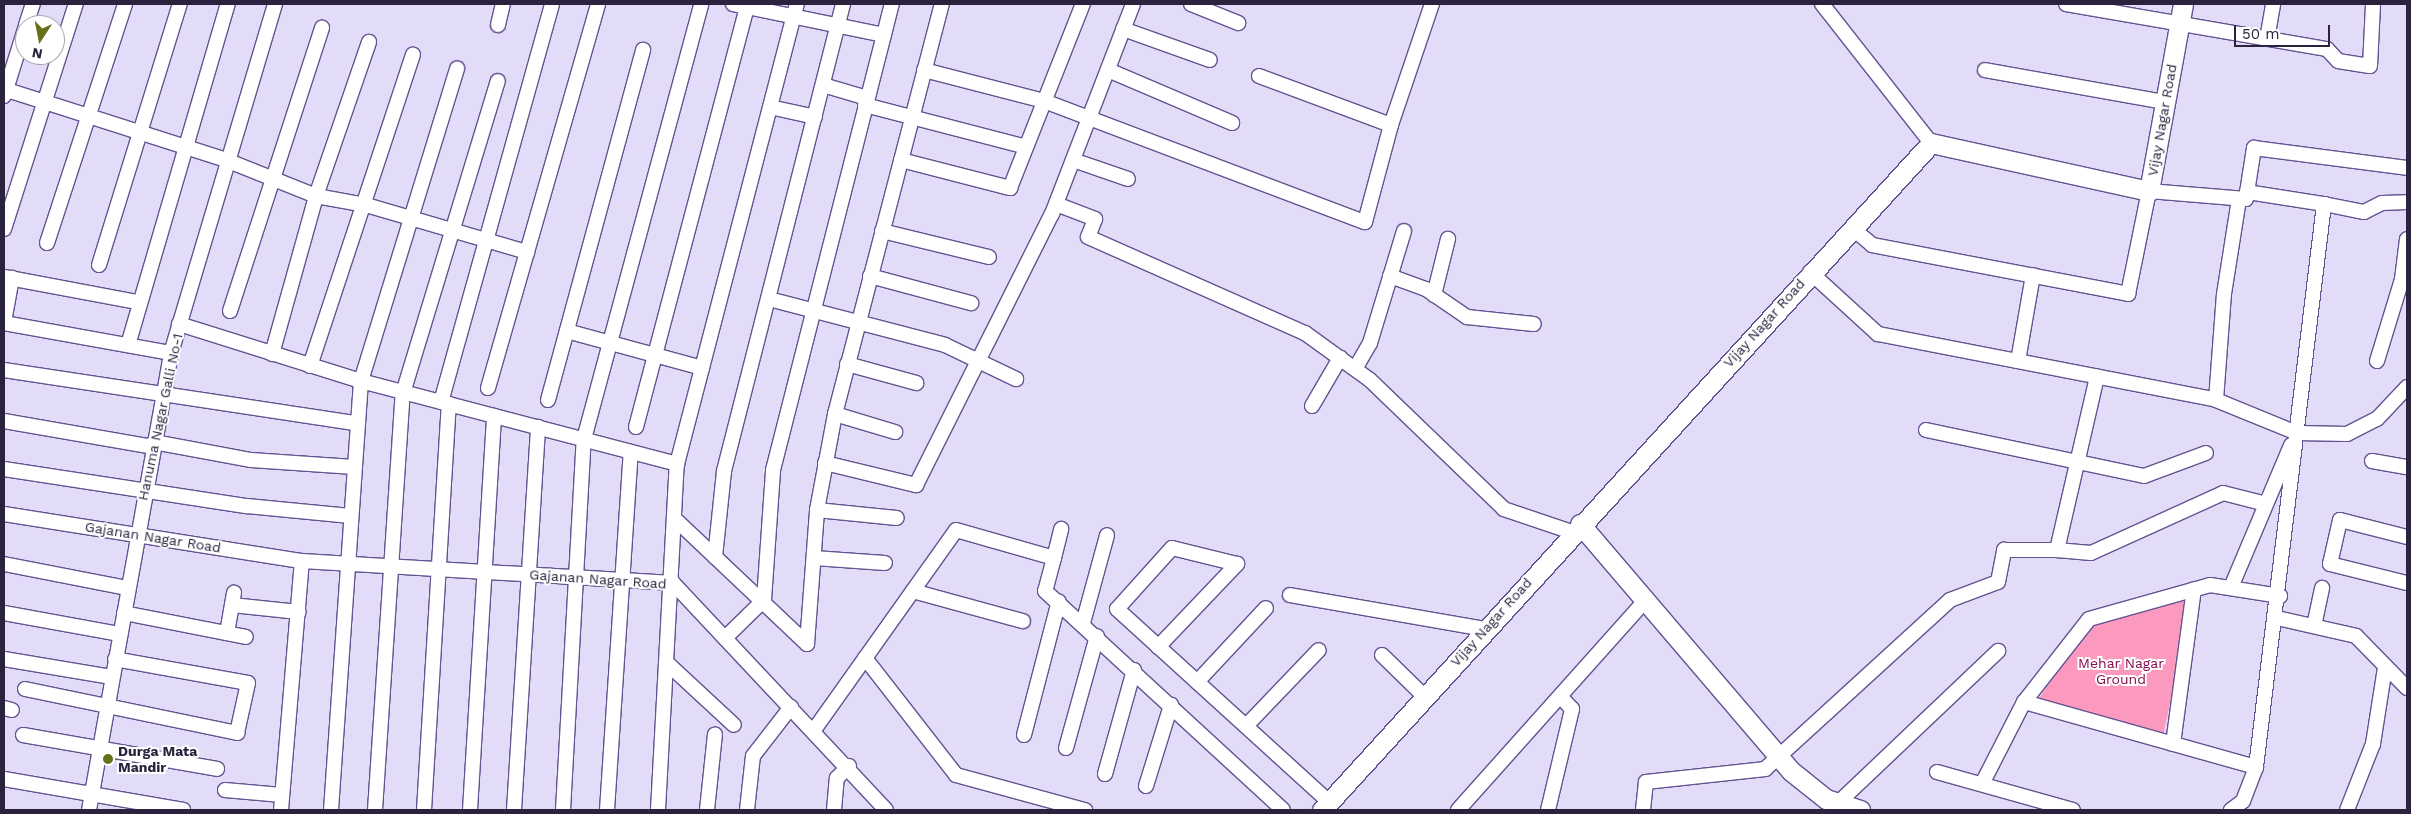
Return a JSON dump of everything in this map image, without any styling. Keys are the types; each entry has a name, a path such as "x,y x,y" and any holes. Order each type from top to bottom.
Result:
{"street":[{"path":"4,229 76,4"},
{"path":"48,243 126,4"},
{"path":"99,265 180,4"},
{"path":"128,345 138,302 228,4"},
{"name":"Hanuma Nagar Galli No-1","path":"89,810 153,444 171,353 226,160 275,4"},
{"path":"498,25 503,4"},
{"path":"424,810 439,570 445,403 486,240 552,4"},
{"path":"488,388 598,4"},
{"path":"563,810 578,578 584,439 608,342 701,4"},
{"path":"733,4 795,10 838,26 884,35"},
{"path":"716,557 724,471 843,4"},
{"path":"725,638 764,600 773,470 812,311 892,4"},
{"path":"675,519 764,600 807,644 817,510 835,414 942,4"},
{"path":"901,160 1010,188 1083,4"},
{"path":"825,462 916,485 1056,204 1133,4"},
{"path":"1191,4 1238,23"},
{"path":"924,70 1044,100 1366,222 1392,125 1432,4"},
{"path":"1822,4 1931,143"},
{"path":"2066,4 2181,10 2267,39 2327,49 2338,61 2370,66 2373,4"},
{"path":"2267,39 2273,4"},
{"path":"636,426 747,5"},
{"path":"658,810 673,583 677,464 795,10"},
{"name":"Vijay Nagar Road","path":"1325,806 1576,528 1810,272 1931,143 2150,191 2181,10"},
{"path":"230,311 271,179 322,28"},
{"path":"1123,29 1210,60"},
{"path":"272,354 316,196 369,42"},
{"path":"548,400 643,50"},
{"path":"310,366 366,205 413,55"},
{"path":"15,59 4,91 46,102 226,160 316,196 366,205 526,252"},
{"path":"331,810 349,564 356,423 361,381 457,68"},
{"path":"1108,70 1232,123"},
{"path":"1985,70 2165,102"},
{"path":"1259,76 1392,125"},
{"path":"375,810 404,392 498,81"},
{"path":"823,84 912,117 1026,147"},
{"path":"770,107 815,117"},
{"path":"2216,400 2224,294 2254,148 2407,168"},
{"path":"1073,160 1128,179"},
{"path":"1852,228 1872,245 2128,294 2150,191 2243,196 2324,204 2364,212 2382,203 2407,202"},
{"path":"1056,204 1095,219 1088,237 1304,333 1355,369 1504,509 1576,528 1646,600 1779,757 1826,799 1860,810"},
{"path":"2231,810 2242,801 2256,767 2280,596 2324,204"},
{"path":"882,231 989,257"},
{"path":"1355,369 1370,343 1404,231"},
{"path":"2377,361 2402,279 2407,238"},
{"path":"1434,295 1448,239"},
{"path":"1810,272 1878,334 2216,400 2297,432 2348,434 2377,419 2407,387"},
{"path":"2018,361 2033,275"},
{"path":"870,276 972,303"},
{"path":"1390,276 1434,295 1467,318 1534,324"},
{"path":"138,302 8,277 4,322 171,353"},
{"path":"769,299 945,345 978,359 1016,379"},
{"path":"179,324 361,381 677,464"},
{"path":"567,331 702,368"},
{"path":"1312,406 1340,358"},
{"path":"847,364 916,383"},
{"path":"4,370 356,423"},
{"path":"2058,550 2097,377"},
{"path":"835,414 895,432"},
{"path":"470,810 494,416"},
{"path":"4,421 251,460 354,468"},
{"path":"514,810 538,427"},
{"path":"1926,430 2144,476 2206,453"},
{"path":"2232,585 2297,432"},
{"path":"607,810 631,452"},
{"path":"2372,461 2407,467"},
{"path":"4,469 145,491 351,516"},
{"path":"1643,810 1646,782 1765,769 1950,600 1998,582 2004,550 2058,550 2091,553 2223,493 2266,504"},
{"path":"817,510 897,518"},
{"name":"Gajanan Nagar Road","path":"4,514 302,561 673,583 848,766 886,810"},
{"path":"2407,537 2340,520 2330,564 2407,583"},
{"path":"1061,529 1046,591 1134,670 1283,810"},
{"path":"814,730 956,530 1054,558"},
{"path":"1083,623 1107,535"},
{"path":"1158,646 1237,564 1172,548 1117,609 1246,726 1325,806"},
{"path":"814,558 884,563"},
{"path":"282,810 302,561"},
{"path":"4,564 128,588"},
{"path":"1982,784 2024,702 2089,619 2194,589 2232,585 2280,596"},
{"path":"2314,626 2322,588"},
{"path":"2173,744 2194,589"},
{"path":"913,591 1023,621"},
{"path":"1290,595 1485,629"},
{"path":"227,633 233,599 298,612"},
{"path":"1458,810 1646,600"},
{"path":"1024,735 1059,601"},
{"path":"1197,682 1266,608"},
{"path":"4,613 120,634"},
{"path":"124,613 246,637"},
{"path":"2277,618 2356,636 2407,688"},
{"path":"1066,748 1097,636"},
{"path":"1246,726 1319,650"},
{"path":"1838,803 1998,651"},
{"path":"1382,654 1424,696"},
{"path":"865,658 956,775 1085,810"},
{"path":"4,659 112,677"},
{"path":"25,689 237,733 248,684 116,659"},
{"path":"667,663 734,725"},
{"path":"2347,810 2373,744 2385,667"},
{"path":"1105,774 1134,670"},
{"path":"1548,810 1572,709 1561,697"},
{"path":"2024,702 2256,767"},
{"path":"1146,786 1171,705"},
{"path":"747,810 753,756 792,707"},
{"path":"707,810 715,734"},
{"path":"23,735 217,769"},
{"path":"834,810 837,778 848,766"},
{"path":"1937,772 2073,810"},
{"path":"4,779 183,810"},
{"path":"226,790 282,795"}],"green space":[{"name":"Mehar Nagar Ground","path":"2194,589 2162,741 2035,705 2089,619"}],"place":[{"name":"Durga Mata Mandir","path":"108,759"}]}
